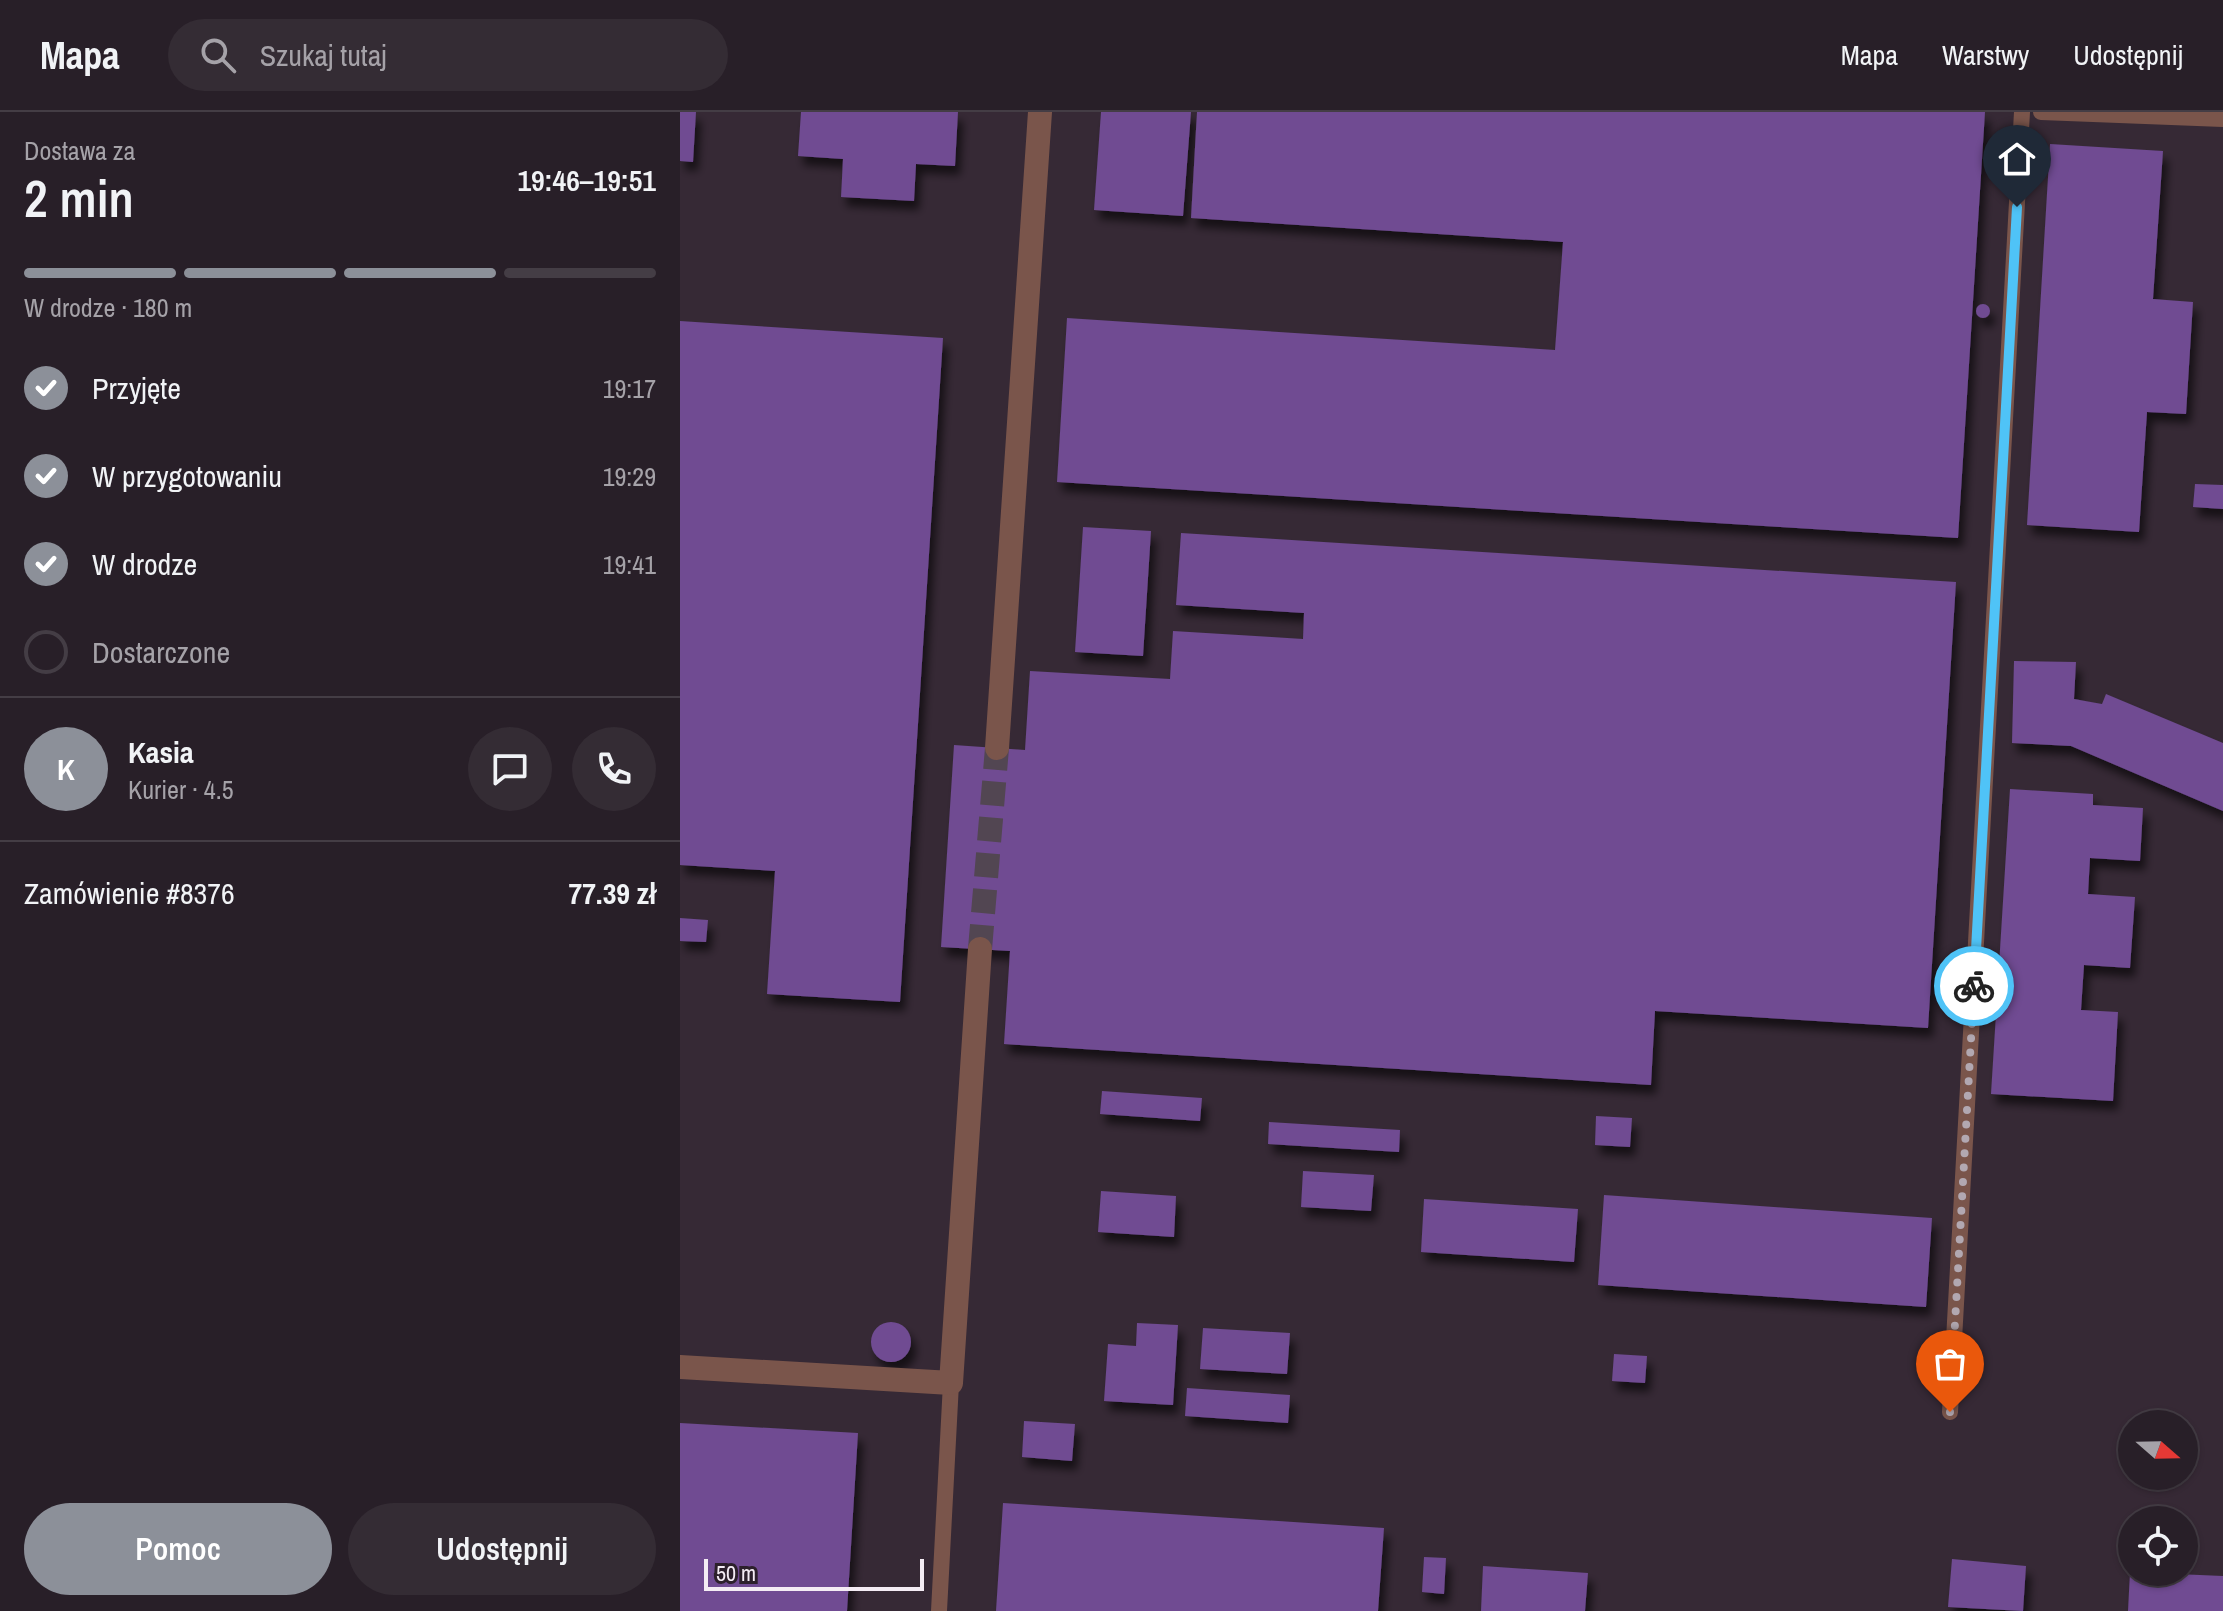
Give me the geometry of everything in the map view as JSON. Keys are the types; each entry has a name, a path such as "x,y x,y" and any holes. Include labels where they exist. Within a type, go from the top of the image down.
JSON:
{"street":[{"path":"997,748 1040,112"},
{"path":"680,1367 951,1383 980,949"}],"lane":[{"path":"1950,1412 2022,112"},
{"path":"2041,112 2223,119"},
{"path":"939,1611 951,1383"}],"building":[{"path":"680,112 696,112 693,162 680,161"},
{"path":"801,112 958,112 955,166 916,164 914,201 841,197 843,159 798,156"},
{"path":"1101,112 1191,112 1183,216 1094,210"},
{"path":"1197,112 1985,112 1958,538 1057,482 1067,318 1555,350 1563,242 1191,218"},
{"path":"2050,144 2163,151 2153,299 2193,302 2186,414 2147,412 2139,532 2027,525"},
{"path":"1983,304 1990,311 1983,318 1976,311"},
{"path":"680,321 943,338 900,1002 767,994 775,871 680,865"},
{"path":"2195,484 2223,485 2223,509 2193,507"},
{"path":"1083,527 1151,531 1143,656 1075,652"},
{"path":"1181,533 1956,582 1928,1028 1655,1011 1651,1085 1004,1044 1010,951 941,947 954,745 1025,750 1030,671 1170,679 1173,631 1303,639 1304,613 1176,605"},
{"path":"2014,661 2076,662 2074,699 2102,704 2106,694 2223,743 2223,811 2071,746 2012,743"},
{"path":"2010,789 2093,794 2093,805 2143,808 2140,861 2090,858 2088,894 2135,897 2130,968 2084,965 2081,1010 2118,1012 2113,1101 1991,1094"},
{"path":"680,918 708,920 706,942 680,941"},
{"path":"1102,1091 1202,1098 1200,1121 1100,1114"},
{"path":"1596,1116 1632,1118 1630,1147 1595,1145"},
{"path":"1269,1122 1400,1130 1399,1152 1268,1144"},
{"path":"1303,1171 1374,1175 1371,1211 1301,1207"},
{"path":"1101,1191 1176,1196 1174,1237 1098,1232"},
{"path":"1604,1195 1932,1218 1926,1307 1598,1285"},
{"path":"1424,1199 1578,1209 1574,1262 1421,1252"},
{"path":"891,1322 905,1328 911,1342 905,1356 891,1362 877,1356 871,1342 877,1328"},
{"path":"1137,1323 1178,1325 1173,1405 1104,1401 1108,1344 1136,1346"},
{"path":"1203,1328 1290,1333 1287,1374 1200,1369"},
{"path":"1614,1354 1647,1356 1645,1383 1612,1381"},
{"path":"1187,1388 1290,1395 1288,1423 1185,1416"},
{"path":"1024,1421 1075,1424 1072,1461 1022,1457"},
{"path":"680,1423 858,1433 847,1611 680,1611"},
{"path":"1003,1503 1384,1528 1378,1611 996,1611"},
{"path":"1424,1557 1446,1558 1444,1594 1422,1592"},
{"path":"1952,1559 2026,1566 2023,1611 1948,1607"},
{"path":"1483,1566 1588,1573 1585,1611 1481,1611"},
{"path":"2198,1575 2223,1576 2223,1611 2128,1611 2129,1586 2198,1586"}],"tunnel":[{"path":"980,949 997,748"}],"way so far":[{"path":"1950,1412 1974,986"}],"route":[{"path":"1974,986 2017,207"}]}
